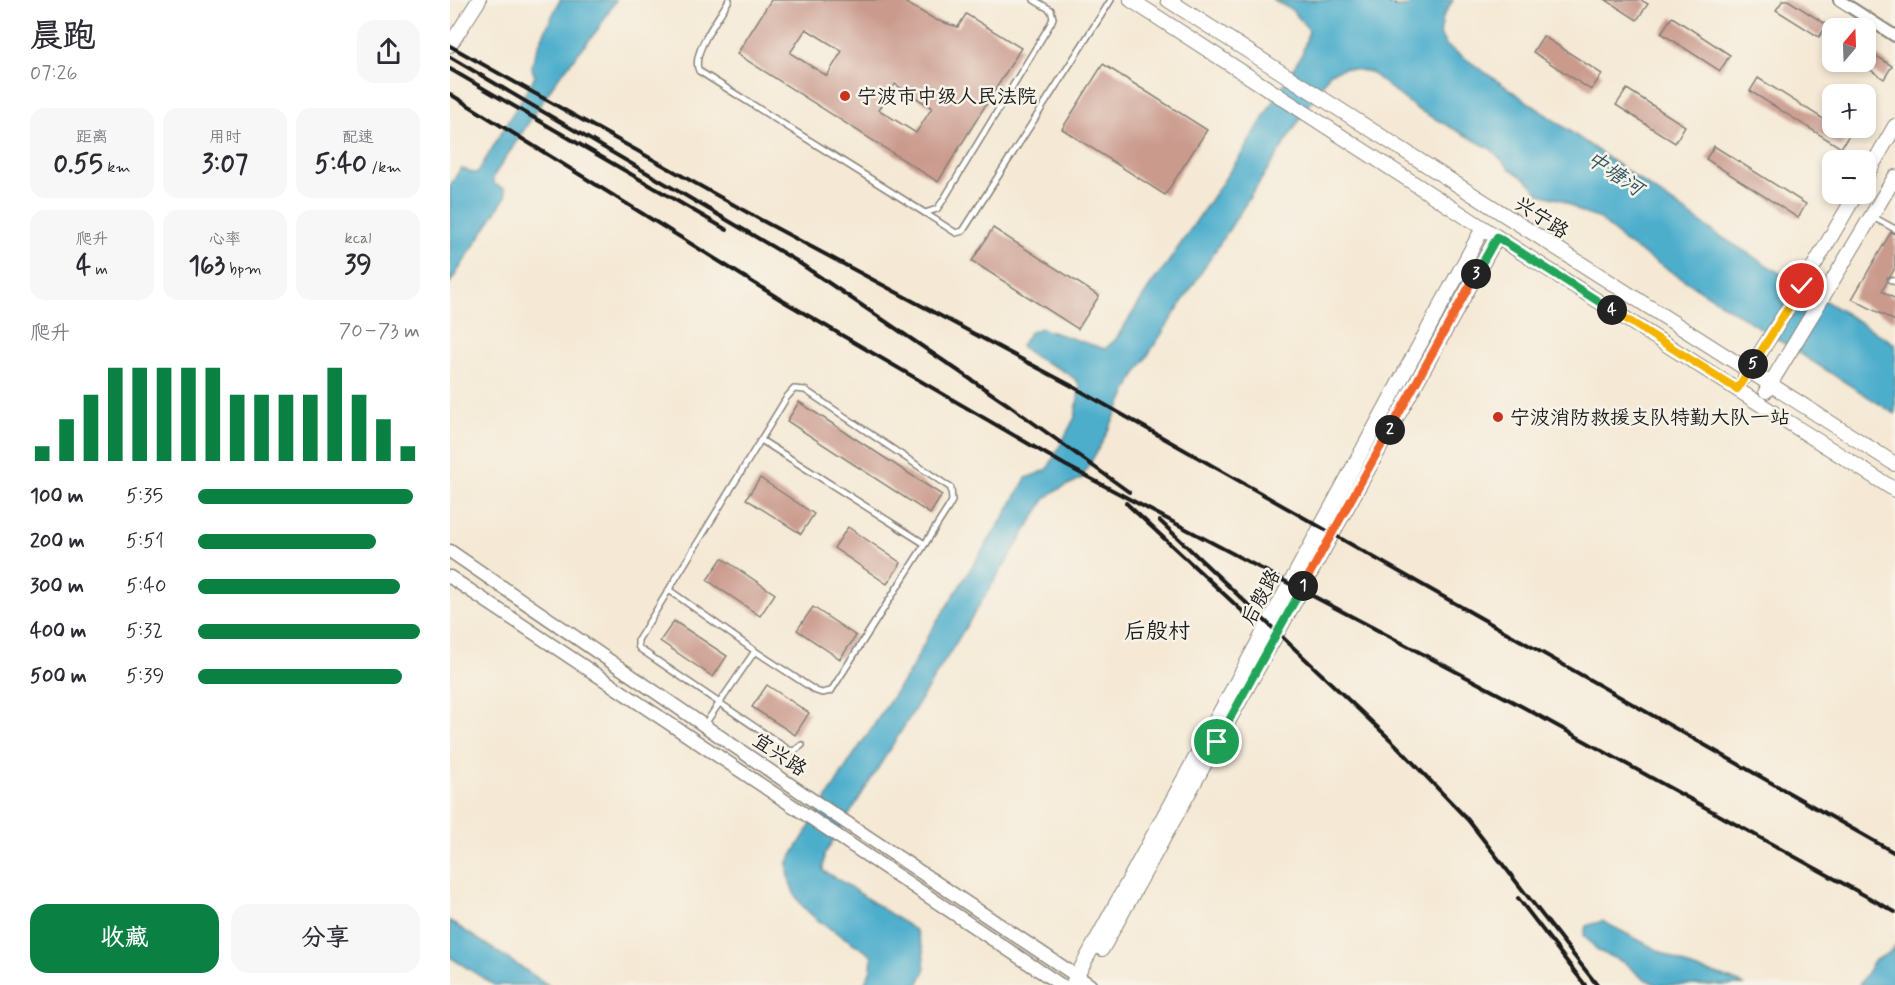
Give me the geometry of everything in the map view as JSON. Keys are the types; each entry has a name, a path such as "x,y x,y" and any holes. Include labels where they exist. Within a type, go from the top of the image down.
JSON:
{"main road":[{"path":"450,45 478,0"},
{"path":"1131,0 1497,237 1895,490"},
{"name":"兴宁路","path":"1168,0 1895,464"},
{"path":"1876,159 1895,126"},
{"path":"1759,403 1895,177"},
{"path":"1737,389 1850,204"},
{"name":"后殷路","path":"1081,983 1483,228"},
{"name":"后殷路","path":"1081,983 1497,237"}],"street":[{"path":"1839,0 1895,36"},
{"name":"宜兴路","path":"450,551 1081,983"},
{"name":"宜兴路","path":"450,577 1061,985"}],"lane":[{"path":"729,0 699,52 697,67 699,71 956,233 963,231 1111,0"},
{"path":"925,213 937,209 942,202 1051,23 1053,18 1050,10 1034,0"},
{"path":"1872,216 1895,229"},
{"path":"669,590 816,691 822,693 831,691 952,501 951,488 805,390 794,389 787,397 638,640 640,649 789,750 794,751 802,745"},
{"path":"761,440 925,544"},
{"path":"704,726 755,651"}],"path":[{"path":"1391,0 1397,3 1400,0"}],"water":[{"path":"560,0 616,0 598,29 555,82 493,177 494,184 505,189 506,196 450,283 450,186 461,168 473,173 478,172 533,80 535,76 532,67 535,54"},
{"name":"中塘河","path":"1273,0 1384,0 1396,7 1408,6 1413,0 1453,0 1443,17 1440,34 1446,45 1720,236 1895,344 1895,414 1626,243 1600,219 1583,213 1562,200 1540,194 1527,180 1510,169 1491,149 1417,109 1370,72 1345,68 1330,73 1135,375 1103,441 1081,479 1055,491 1046,498 824,855 823,871 916,931 923,949 925,970 918,985 864,985 871,969 872,956 829,928 804,908 795,895 788,862 849,762 910,671 929,634 1026,478 1047,470 1075,417 1080,385 1067,373 1035,357 1021,346 1029,333 1040,328 1105,349 1116,339 1241,155 1302,54 1309,30 1292,10"},
{"path":"450,921 548,985 494,985 450,957"},
{"path":"1602,921 1694,969 1716,974 1745,985 1657,985 1641,977 1625,963 1598,951 1584,935 1586,926"},
{"path":"1895,946 1895,985 1859,985 1875,960 1889,953"}],"building":[{"name":"宁波市中级人民法院","path":"771,0 901,0 936,20 958,27 966,14 1021,48 938,182 737,54","holes":["806,29 842,51 827,76 790,53","895,84 932,108 916,133 879,110"]},
{"path":"1606,0 1641,0 1648,4 1637,20"},
{"path":"1783,0 1788,0 1822,22 1822,32 1819,37 1776,10"},
{"path":"1672,17 1730,55 1720,71 1661,33"},
{"path":"1543,36 1602,74 1591,90 1533,52"},
{"path":"1876,56 1892,66 1884,79 1874,72 1876,72"},
{"path":"1103,64 1207,130 1165,195 1062,129"},
{"path":"1758,78 1822,118 1822,136 1750,91"},
{"path":"1627,89 1685,126 1675,143 1616,105"},
{"path":"1825,138 1847,138 1841,148"},
{"path":"1714,146 1806,204 1798,218 1706,159"},
{"path":"993,228 1099,296 1078,329 972,261"},
{"path":"1891,232 1895,234 1895,268 1887,277 1882,291 1895,299 1895,321 1852,299"},
{"path":"799,402 942,495 930,514 787,421"},
{"path":"760,478 814,514 801,534 746,499"},
{"path":"848,527 901,563 887,584 834,548"},
{"path":"722,558 775,594 760,616 707,580"},
{"path":"813,607 856,636 840,659 797,630"},
{"path":"674,621 727,656 713,677 660,641"},
{"path":"767,685 809,713 795,735 752,707"}],"railway":[{"path":"450,46 761,220 1070,385 1895,853"},
{"path":"450,57 795,260 1010,406 1129,492"},
{"path":"450,69 727,230"},
{"path":"450,94 783,301 1065,465 1523,707 1895,912"},
{"path":"1126,503 1253,621"},
{"path":"1160,521 1395,744 1468,820 1597,985"},
{"path":"1518,898 1585,985"}],"place":[{"name":"宁波市中级人民法院","path":"845,96"},
{"name":"宁波消防救援支队特勤大队一站","path":"1498,417"}],"district":[{"name":"后殷村","path":"1157,630"}],"route":[{"path":"1217,742 1497,237 1737,389 1802,286"}]}
